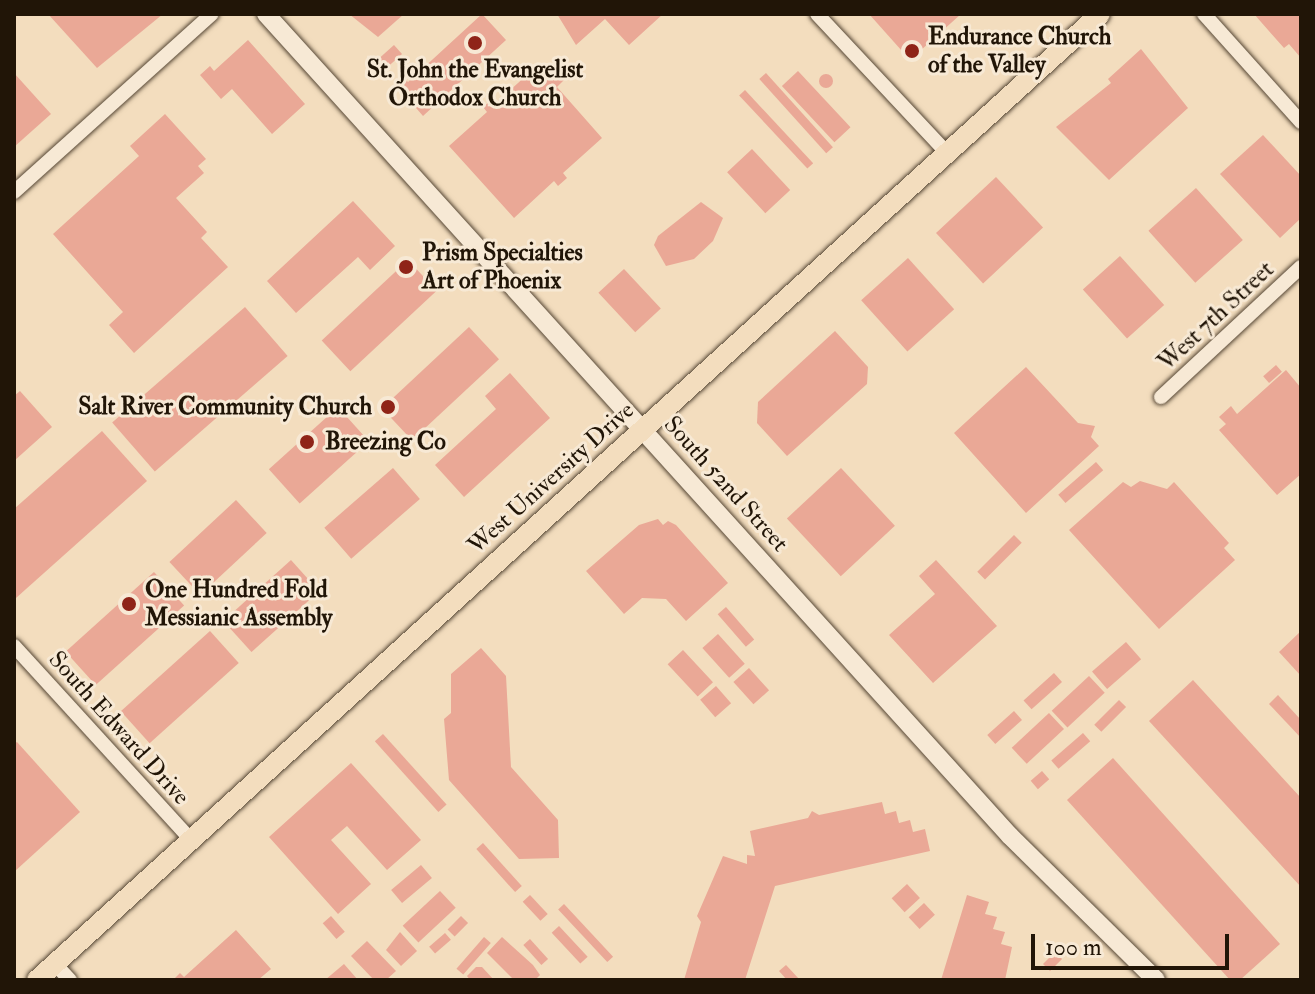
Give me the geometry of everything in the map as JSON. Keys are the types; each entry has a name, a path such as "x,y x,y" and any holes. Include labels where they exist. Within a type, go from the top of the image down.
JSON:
{"main road":[{"name":"South 52nd Street","path":"266,14 1010,836 1156,980"},
{"name":"West University Drive","path":"37,980 1100,14"}],"street":[{"path":"14,192 212,14"},
{"path":"817,14 947,153"},
{"path":"1204,14 1301,122"},
{"name":"West 7th Street","path":"1161,397 1301,267"},
{"name":"South Edward Drive","path":"14,646 191,840"},
{"path":"55,964 70,980"}],"building":[{"path":"48,14 163,14 97,68"},
{"path":"349,14 404,14 378,37"},
{"path":"482,14 506,40 423,116 397,86 405,79 408,82"},
{"path":"557,14 663,14 629,45 605,19 576,45"},
{"path":"869,14 961,14 910,60"},
{"path":"1254,14 1301,14 1301,58 1289,44 1284,48"},
{"path":"248,40 305,104 272,134 232,89 221,99 200,75 210,66 214,71"},
{"path":"394,45 402,54 378,76 369,67"},
{"path":"1141,49 1188,108 1109,180 1056,127 1111,83 1108,79"},
{"path":"538,65 548,76 556,69 565,79 557,87 602,138 563,173 567,178 558,186 554,181 514,218 449,146 487,112 483,107 494,98 497,102"},
{"path":"798,71 851,127 834,142 782,86"},
{"path":"14,73 51,114 14,147"},
{"path":"766,73 833,147 826,153 759,79"},
{"path":"826,74 833,81 826,88 819,81"},
{"path":"745,90 813,163 807,169 739,95"},
{"path":"165,114 206,159 198,166 204,173 176,198 207,232 201,238 228,267 134,353 109,325 123,312 53,234 139,156 130,146"},
{"path":"1263,135 1301,176 1301,218 1280,238 1220,174"},
{"path":"752,149 790,190 765,213 727,172"},
{"path":"996,177 1043,227 983,283 936,233"},
{"path":"1196,188 1243,240 1195,283 1148,231"},
{"path":"353,201 395,246 370,270 358,257 296,313 267,281"},
{"path":"701,202 723,218 713,241 694,259 666,266 654,245 658,236"},
{"path":"1120,256 1164,305 1127,339 1083,289"},
{"path":"908,258 954,309 907,351 861,300"},
{"path":"408,260 437,291 350,371 322,340"},
{"path":"624,269 661,308 635,332 598,293"},
{"path":"245,307 288,356 155,472 112,422"},
{"path":"469,327 499,359 412,440 382,408"},
{"path":"835,331 868,367 867,384 787,456 757,423 758,402"},
{"path":"1276,365 1282,372 1269,383 1263,376"},
{"path":"1026,367 1078,423 1095,426 1091,437 1099,446 1026,513 954,433"},
{"path":"1286,370 1301,388 1301,474 1277,495 1219,430 1226,424 1219,417 1231,406 1237,414"},
{"path":"510,373 550,418 464,497 435,465 496,409 485,396"},
{"path":"20,391 52,427 14,461 14,396"},
{"path":"338,407 369,441 300,503 269,469"},
{"path":"102,431 147,481 16,598 14,509"},
{"path":"1096,462 1103,470 1065,503 1058,495"},
{"path":"393,468 420,499 351,559 324,528"},
{"path":"841,468 895,526 841,576 787,518"},
{"path":"1140,481 1167,489 1174,482 1229,543 1224,548 1235,560 1159,629 1069,530 1123,482 1131,487"},
{"path":"236,500 267,533 200,595 169,562"},
{"path":"658,519 663,525 668,521 676,525 728,583 686,621 666,599 642,598 624,614 586,571 639,525"},
{"path":"1014,535 1022,543 985,580 977,572"},
{"path":"291,560 319,591 251,652 223,621"},
{"path":"936,560 997,626 933,683 889,635 935,594 919,576"},
{"path":"154,572 184,605 96,685 66,652"},
{"path":"726,607 754,639 746,647 718,614"},
{"path":"210,631 239,663 150,743 121,711"},
{"path":"1301,631 1301,676 1279,652"},
{"path":"718,634 745,664 729,678 702,648"},
{"path":"1126,642 1141,659 1107,689 1092,672"},
{"path":"481,648 506,676 511,767 558,820 559,858 519,859 449,780 444,719 451,713 451,674"},
{"path":"683,650 713,682 698,697 668,664"},
{"path":"749,668 769,690 753,704 733,682"},
{"path":"1054,673 1062,682 1032,709 1024,700"},
{"path":"1089,676 1105,693 1067,728 1052,711"},
{"path":"1193,680 1301,798 1301,887 1149,721"},
{"path":"716,686 731,703 715,717 700,700"},
{"path":"1278,695 1301,720 1301,738 1269,704"},
{"path":"1119,700 1126,707 1101,732 1094,725"},
{"path":"1014,711 1022,720 995,744 987,735"},
{"path":"1049,713 1064,729 1027,764 1012,748"},
{"path":"1083,733 1090,741 1059,769 1051,761"},
{"path":"383,734 447,805 438,812 375,741"},
{"path":"17,742 80,812 14,872 14,744"},
{"path":"1113,758 1280,944 1240,980 1230,980 1067,800"},
{"path":"351,763 421,840 387,870 347,826 331,840 371,884 338,914 269,837"},
{"path":"1042,771 1049,779 1038,789 1031,781"},
{"path":"882,802 885,814 896,811 899,823 910,820 913,832 925,829 930,851 775,886 745,980 684,980 701,922 697,916 723,856 747,864 747,855 755,856 750,831 808,818 812,811 819,815"},
{"path":"483,843 522,886 515,892 476,849"},
{"path":"421,865 432,878 402,903 391,890"},
{"path":"907,884 920,898 905,912 892,898"},
{"path":"440,891 456,908 418,943 403,926"},
{"path":"530,895 548,914 540,921 523,902"},
{"path":"967,895 989,902 985,914 997,917 993,929 1005,932 1001,944 1012,947 1005,980 941,980"},
{"path":"924,903 935,915 920,929 909,917"},
{"path":"564,904 613,957 607,962 558,909"},
{"path":"331,916 345,932 336,939 323,923"},
{"path":"461,916 468,923 455,937 448,929"},
{"path":"559,926 588,957 580,964 552,933"},
{"path":"236,930 271,969 258,980 173,980 180,973 184,977"},
{"path":"400,932 417,951 401,966 386,950"},
{"path":"445,933 451,940 435,954 429,947"},
{"path":"484,937 491,943 463,975 456,969"},
{"path":"502,937 533,965 540,975 535,980 514,980 487,953"},
{"path":"530,939 548,959 541,965 523,945"},
{"path":"367,941 396,971 386,980 374,980 351,956"},
{"path":"1055,952 1062,959 1050,971 1043,964"},
{"path":"344,964 358,980 325,980"},
{"path":"786,965 800,980 787,980 779,971"},
{"path":"476,967 482,967 494,980 470,980 467,976"}],"place":[{"name":"St. John the Evangelist Orthodox Church","path":"475,43"},
{"name":"Endurance Church of the Valley","path":"912,51"},
{"name":"Prism Specialties Art of Phoenix","path":"406,267"},
{"name":"Salt River Community Church","path":"388,407"},
{"name":"Breezing Co","path":"307,442"},
{"name":"One Hundred Fold Messianic Assembly","path":"129,604"}]}
